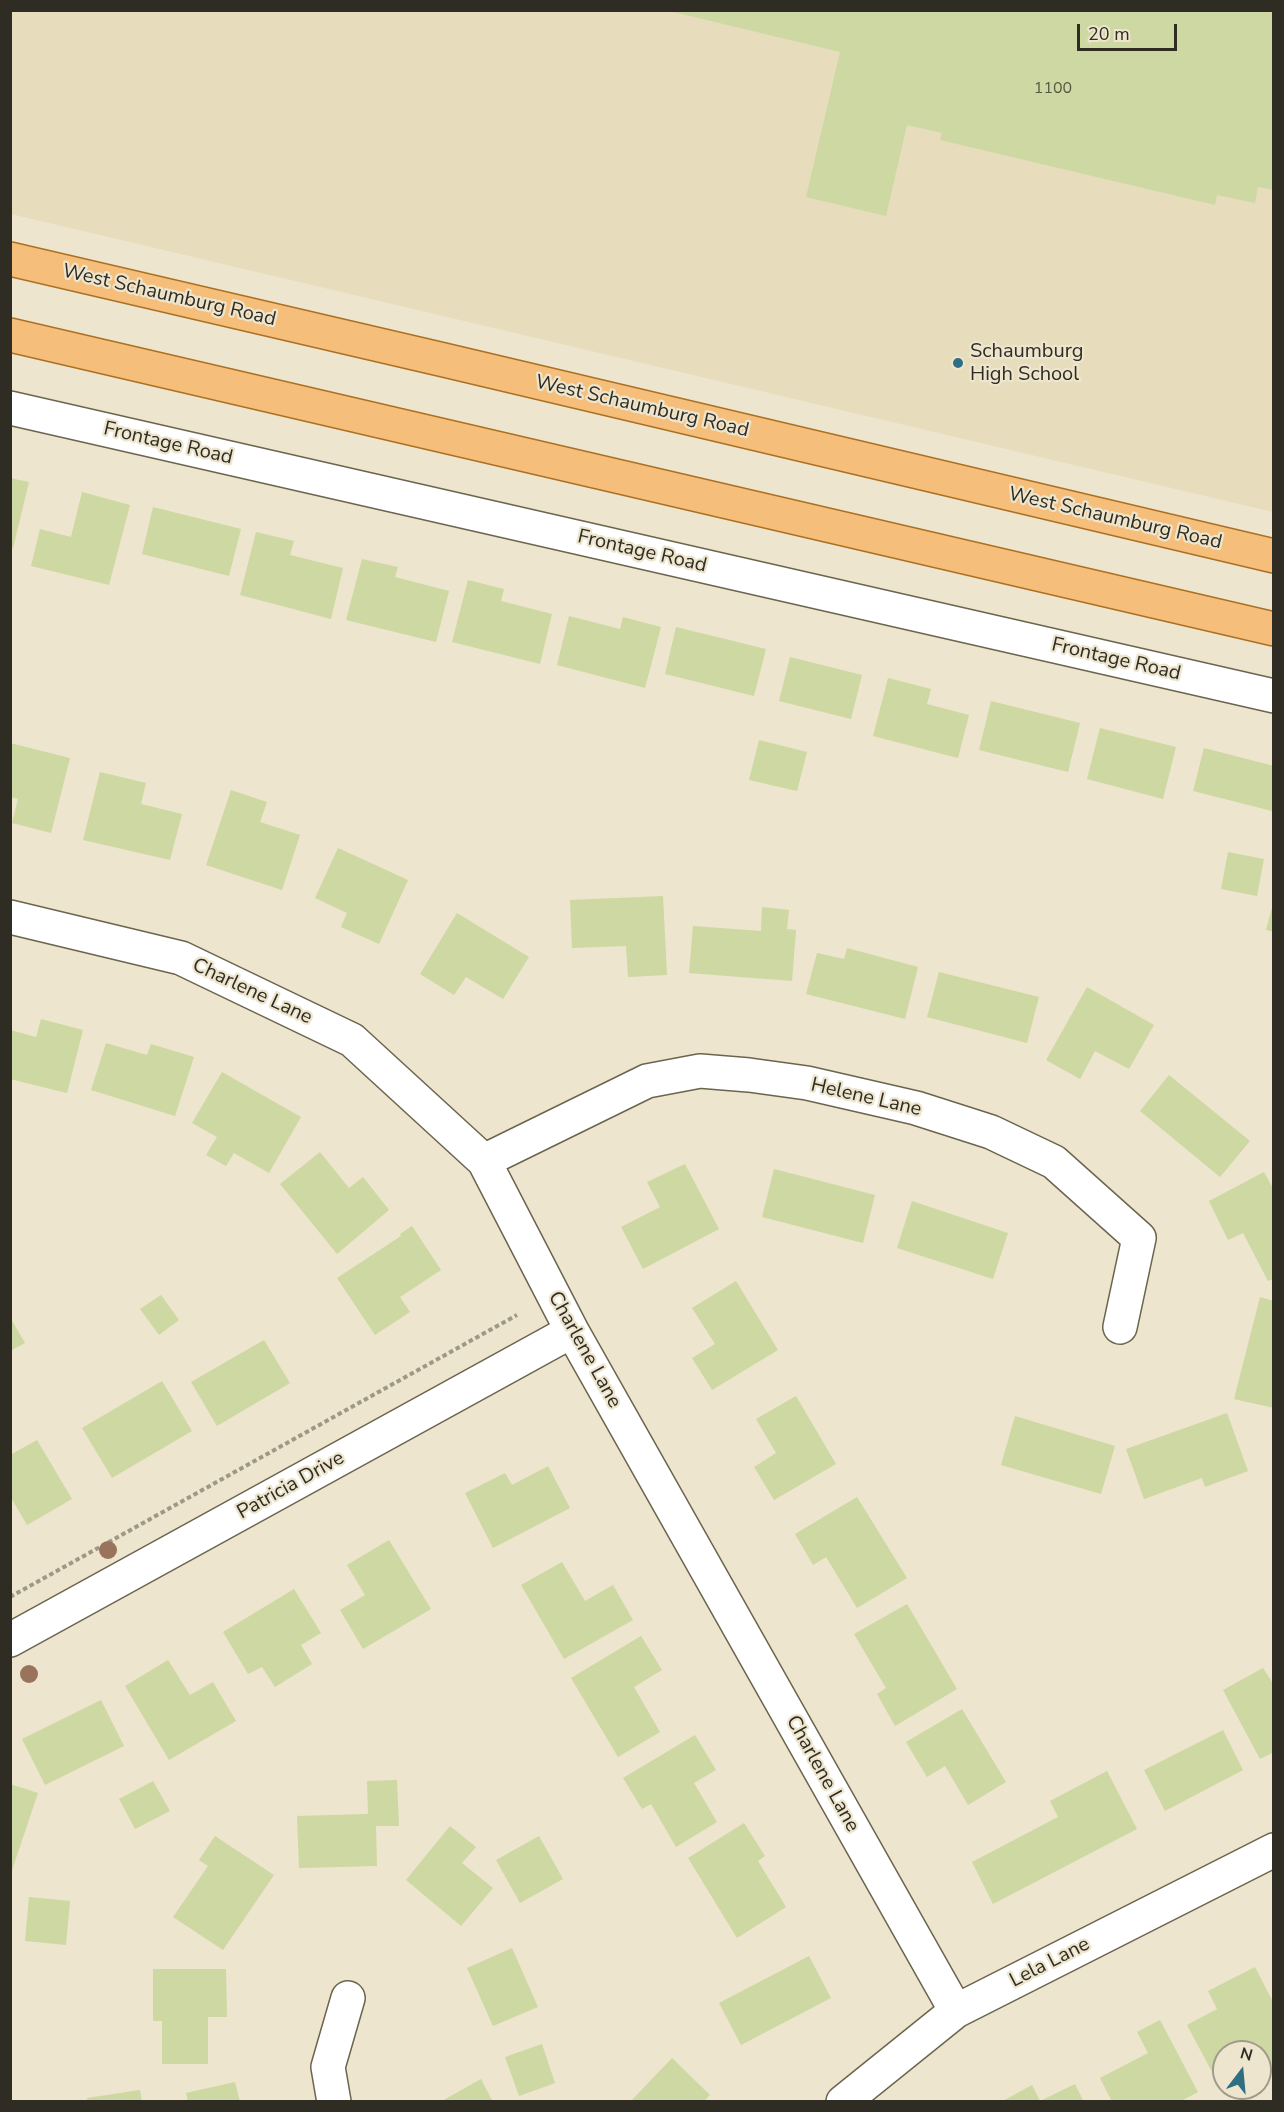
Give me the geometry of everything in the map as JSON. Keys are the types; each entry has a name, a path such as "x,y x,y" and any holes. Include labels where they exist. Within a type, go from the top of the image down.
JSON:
{"main road":[{"name":"West Schaumburg Road","path":"10,259 1274,556"},
{"path":"10,335 1274,629"}],"street":[{"name":"Frontage Road","path":"10,408 1274,696"},
{"name":"Charlene Lane","path":"10,917 181,958 352,1040 484,1161 572,1331 956,2011"},
{"name":"Helene Lane","path":"484,1161 647,1081 700,1071 807,1083 916,1108 991,1132 1054,1162 1139,1238 1120,1328"},
{"name":"Patricia Drive","path":"10,1640 572,1331"},
{"name":"Lela Lane","path":"843,2102 956,2011 1274,1850"},
{"path":"334,2102 328,2067 348,1998"}],"path":[{"path":"10,1597 517,1315"}],"shaded area":[{"name":"Schaumburg High School","path":"11,11 1273,11 1273,512 11,214"}],"building":[{"path":"665,10 1274,10 1274,190 1258,187 1255,203 1217,195 1215,205 940,140 942,133 907,125 886,216 806,197 840,52"},
{"path":"10,478 29,482 13,548 10,547"},
{"path":"82,492 130,505 109,585 31,566 40,529 71,537"},
{"path":"153,507 241,529 229,576 142,554"},
{"path":"256,532 294,541 290,555 343,568 331,619 240,595"},
{"path":"362,559 398,567 395,577 449,591 436,642 346,620"},
{"path":"468,580 504,589 501,601 552,614 540,664 452,642"},
{"path":"569,616 620,629 623,617 661,627 645,688 557,665"},
{"path":"676,627 766,649 754,696 665,674"},
{"path":"790,657 862,675 851,719 779,701"},
{"path":"888,678 931,689 927,704 969,715 958,758 873,736"},
{"path":"991,701 1080,723 1068,772 979,750"},
{"path":"1100,728 1176,747 1163,799 1087,779"},
{"path":"759,740 807,752 797,791 749,780"},
{"path":"10,743 70,758 51,833 12,823 18,799 10,797"},
{"path":"1204,748 1274,766 1272,811 1193,791"},
{"path":"100,772 146,783 141,804 182,814 170,860 83,840"},
{"path":"231,790 267,802 260,822 300,835 282,890 206,865"},
{"path":"338,848 408,880 379,944 341,927 347,913 315,898"},
{"path":"1228,852 1264,859 1257,896 1221,889"},
{"path":"663,896 667,975 628,977 626,946 572,948 570,900"},
{"path":"1274,904 1274,932 1266,930"},
{"path":"762,907 789,910 787,929 796,930 792,981 689,973 693,926 761,931"},
{"path":"457,913 529,957 503,999 466,977 454,995 420,974"},
{"path":"847,948 918,967 905,1019 806,994 817,953 844,959"},
{"path":"939,972 1039,997 1027,1043 927,1017"},
{"path":"1087,987 1154,1025 1129,1069 1095,1051 1080,1079 1046,1060"},
{"path":"41,1019 83,1030 67,1093 10,1079 10,1030 36,1037"},
{"path":"106,1043 147,1055 151,1044 194,1057 175,1116 91,1090"},
{"path":"222,1072 301,1117 269,1173 234,1153 226,1166 206,1155 217,1137 192,1123"},
{"path":"1169,1075 1250,1141 1220,1177 1140,1111"},
{"path":"320,1152 349,1188 363,1177 389,1210 337,1254 280,1184"},
{"path":"685,1164 719,1229 643,1269 621,1227 660,1207 647,1182"},
{"path":"774,1169 875,1195 863,1243 762,1217"},
{"path":"1264,1172 1274,1190 1274,1279 1268,1281 1243,1233 1228,1240 1209,1201"},
{"path":"912,1201 1008,1233 993,1279 897,1248"},
{"path":"412,1226 441,1270 400,1297 410,1312 375,1335 337,1278 401,1236 400,1234"},
{"path":"736,1281 778,1350 712,1390 692,1358 715,1344 692,1308"},
{"path":"161,1295 179,1320 159,1335 140,1309"},
{"path":"1260,1297 1274,1301 1274,1408 1234,1399"},
{"path":"10,1317 25,1343 10,1351"},
{"path":"264,1340 290,1383 217,1426 191,1382"},
{"path":"162,1381 192,1431 112,1478 82,1428"},
{"path":"796,1396 836,1464 774,1500 754,1467 776,1453 756,1419"},
{"path":"1227,1413 1248,1471 1205,1487 1202,1478 1144,1499 1126,1449"},
{"path":"1015,1416 1115,1446 1101,1494 1001,1465"},
{"path":"37,1440 72,1499 27,1525 10,1496 10,1455"},
{"path":"548,1466 570,1508 493,1548 465,1493 505,1473 512,1485"},
{"path":"857,1497 907,1578 857,1608 826,1557 813,1565 795,1534"},
{"path":"389,1540 431,1609 363,1649 340,1610 365,1595 347,1565"},
{"path":"562,1562 585,1601 613,1585 633,1620 564,1659 521,1585"},
{"path":"294,1589 321,1633 301,1645 312,1664 275,1687 262,1667 248,1674 223,1632"},
{"path":"907,1604 957,1689 895,1726 877,1694 886,1688 854,1634"},
{"path":"641,1636 662,1670 634,1687 660,1732 618,1757 571,1678"},
{"path":"168,1660 190,1695 213,1682 236,1721 169,1760 125,1686"},
{"path":"1263,1668 1274,1685 1274,1752 1260,1759 1223,1690"},
{"path":"101,1700 124,1746 45,1785 22,1739"},
{"path":"962,1709 1006,1782 968,1805 945,1766 927,1777 906,1742"},
{"path":"1223,1730 1243,1770 1165,1811 1144,1770"},
{"path":"695,1735 716,1770 694,1783 717,1822 676,1847 651,1804 642,1809 623,1778"},
{"path":"1107,1771 1137,1829 993,1904 972,1862 1058,1817 1050,1801"},
{"path":"397,1780 399,1826 376,1826 377,1866 299,1868 297,1816 368,1814 367,1781"},
{"path":"153,1781 170,1811 135,1829 119,1799"},
{"path":"10,1784 38,1793 11,1873 10,1873"},
{"path":"744,1823 765,1856 758,1861 786,1907 737,1938 688,1858"},
{"path":"450,1826 476,1847 462,1863 493,1888 461,1926 406,1880"},
{"path":"215,1836 274,1875 223,1950 173,1917 208,1866 199,1860"},
{"path":"539,1836 563,1879 520,1903 496,1860"},
{"path":"29,1897 70,1901 66,1945 25,1941"},
{"path":"512,1948 538,2007 493,2026 467,1968"},
{"path":"809,1956 831,1998 741,2045 719,2003"},
{"path":"1255,1967 1274,2004 1274,2071 1272,2072 1272,2040 1212,2040 1211,2070 1187,2025 1217,2009 1208,1991"},
{"path":"153,1969 226,1969 227,2017 208,2017 208,2064 162,2064 162,2021 153,2021"},
{"path":"1160,2020 1198,2092 1179,2102 1112,2102 1100,2078 1148,2053 1137,2032"},
{"path":"542,2044 555,2083 519,2096 505,2057"},
{"path":"672,2058 710,2095 703,2102 630,2102"},
{"path":"481,2079 493,2102 440,2102"},
{"path":"235,2082 240,2102 188,2102 186,2093"},
{"path":"1075,2084 1084,2102 1001,2102 1032,2085 1040,2101"},
{"path":"140,2090 142,2102 88,2102 87,2098"}],"place":[{"name":"Schaumburg High School","path":"958,363"}]}
